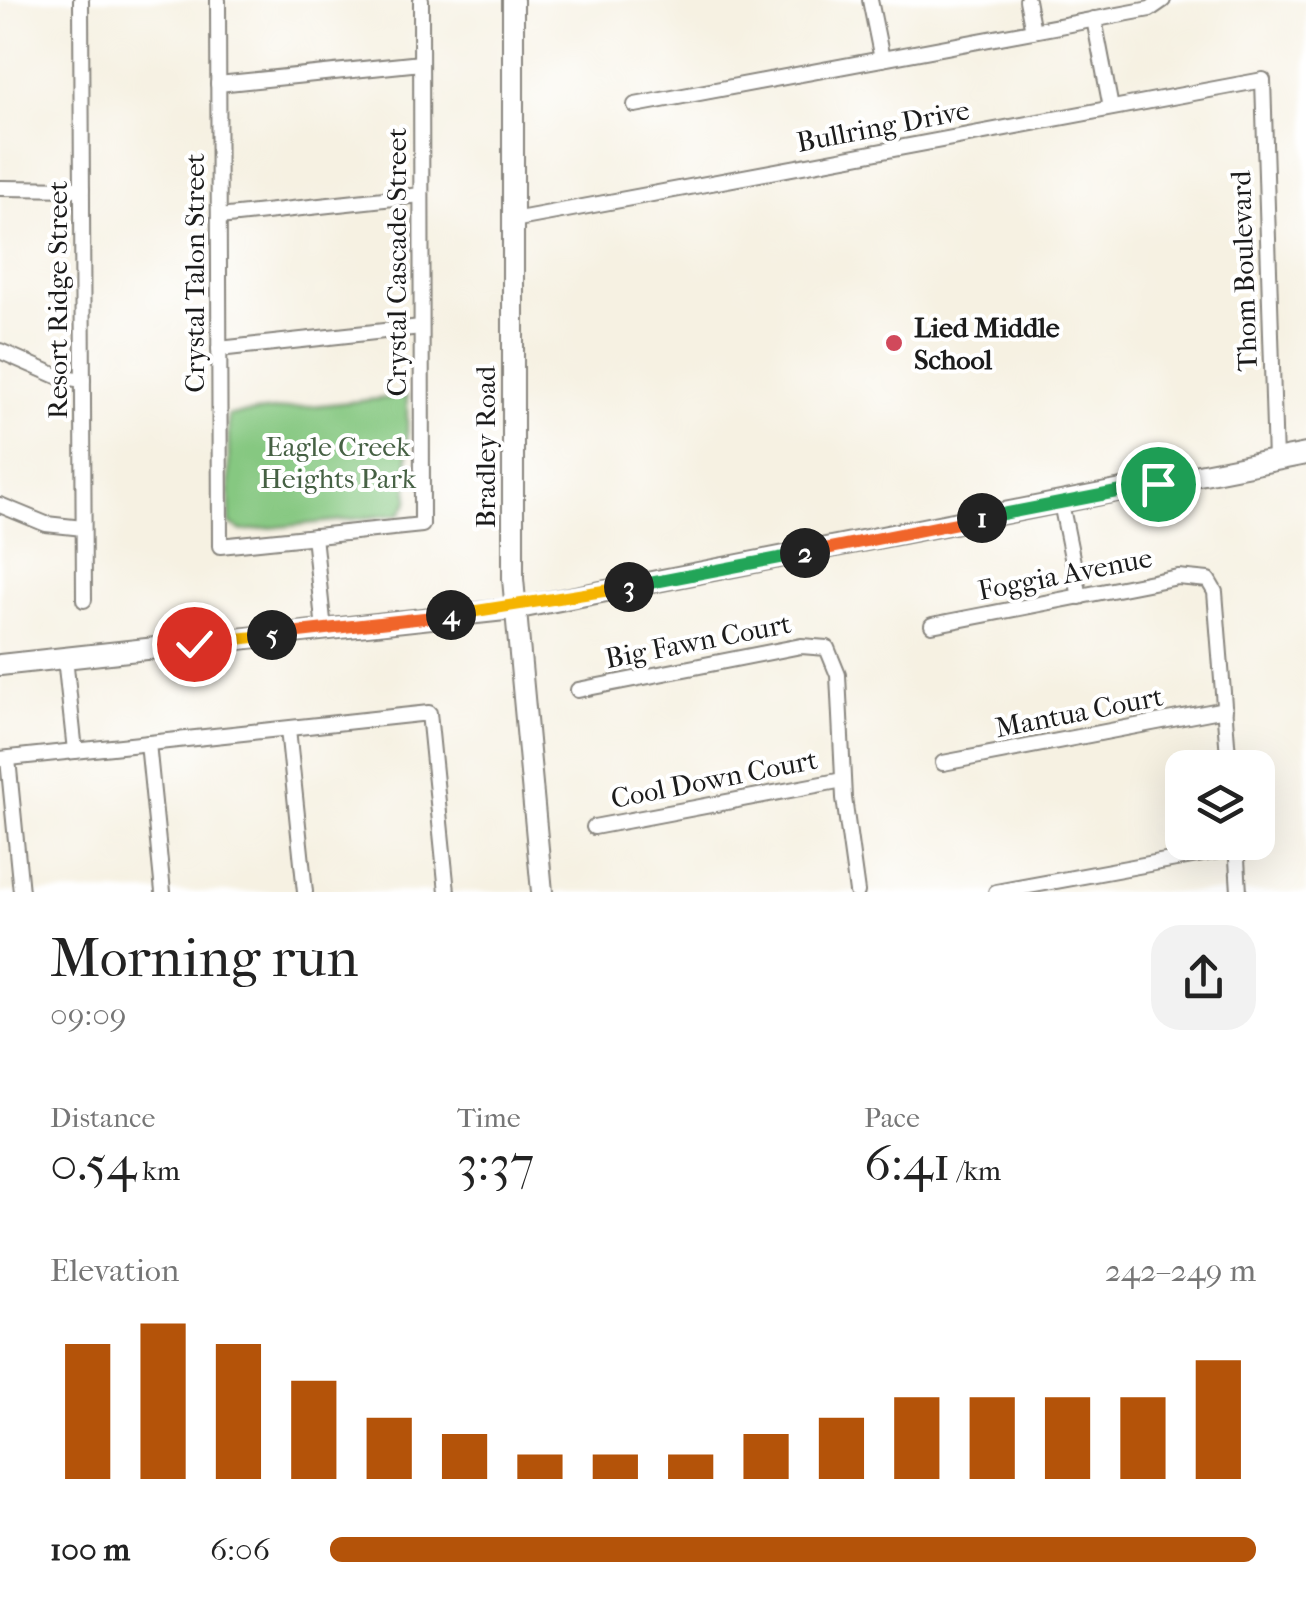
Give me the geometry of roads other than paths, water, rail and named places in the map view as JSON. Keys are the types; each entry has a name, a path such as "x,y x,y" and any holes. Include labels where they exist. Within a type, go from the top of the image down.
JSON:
{"main road":[{"name":"Bradley Road","path":"513,0 514,609 542,892"},
{"path":"0,664 514,609 1306,454"}],"street":[{"name":"Resort Ridge Street","path":"81,0 84,600"},
{"name":"Crystal Talon Street","path":"218,0 220,546 314,536"},
{"name":"Crystal Cascade Street","path":"314,536 422,525 421,0"},
{"path":"870,0 882,59"},
{"path":"1026,0 1032,31"},
{"path":"635,106 1150,9 1162,0"},
{"path":"1094,19 1111,108"},
{"path":"218,84 421,63"},
{"name":"Bullring Drive","path":"513,220 1262,80"},
{"name":"Thom Boulevard","path":"1262,80 1276,461"},
{"path":"0,188 82,189"},
{"path":"219,217 421,195"},
{"path":"220,349 422,328"},
{"path":"0,352 57,376 83,380"},
{"path":"1062,503 1080,597"},
{"path":"0,505 46,524 83,528"},
{"path":"314,536 324,630"},
{"name":"Foggia Avenue","path":"932,625 1178,577 1208,580 1215,592 1225,710"},
{"name":"Big Fawn Court","path":"578,690 801,646 827,648 838,675 843,780"},
{"path":"66,658 76,751"},
{"path":"1225,710 1228,750"},
{"name":"Mantua Court","path":"943,763 1225,710"},
{"path":"22,892 4,759 429,714 447,892"},
{"path":"288,728 305,892"},
{"path":"148,744 163,892"},
{"path":"843,780 858,892"},
{"name":"Cool Down Court","path":"594,826 843,780"},
{"path":"996,892 1165,859"},
{"path":"1237,860 1240,892"}],"place":[{"name":"Lied Middle School","path":"894,343"}],"park label":[{"name":"Eagle Creek Heights Park","path":"338,462"}]}
